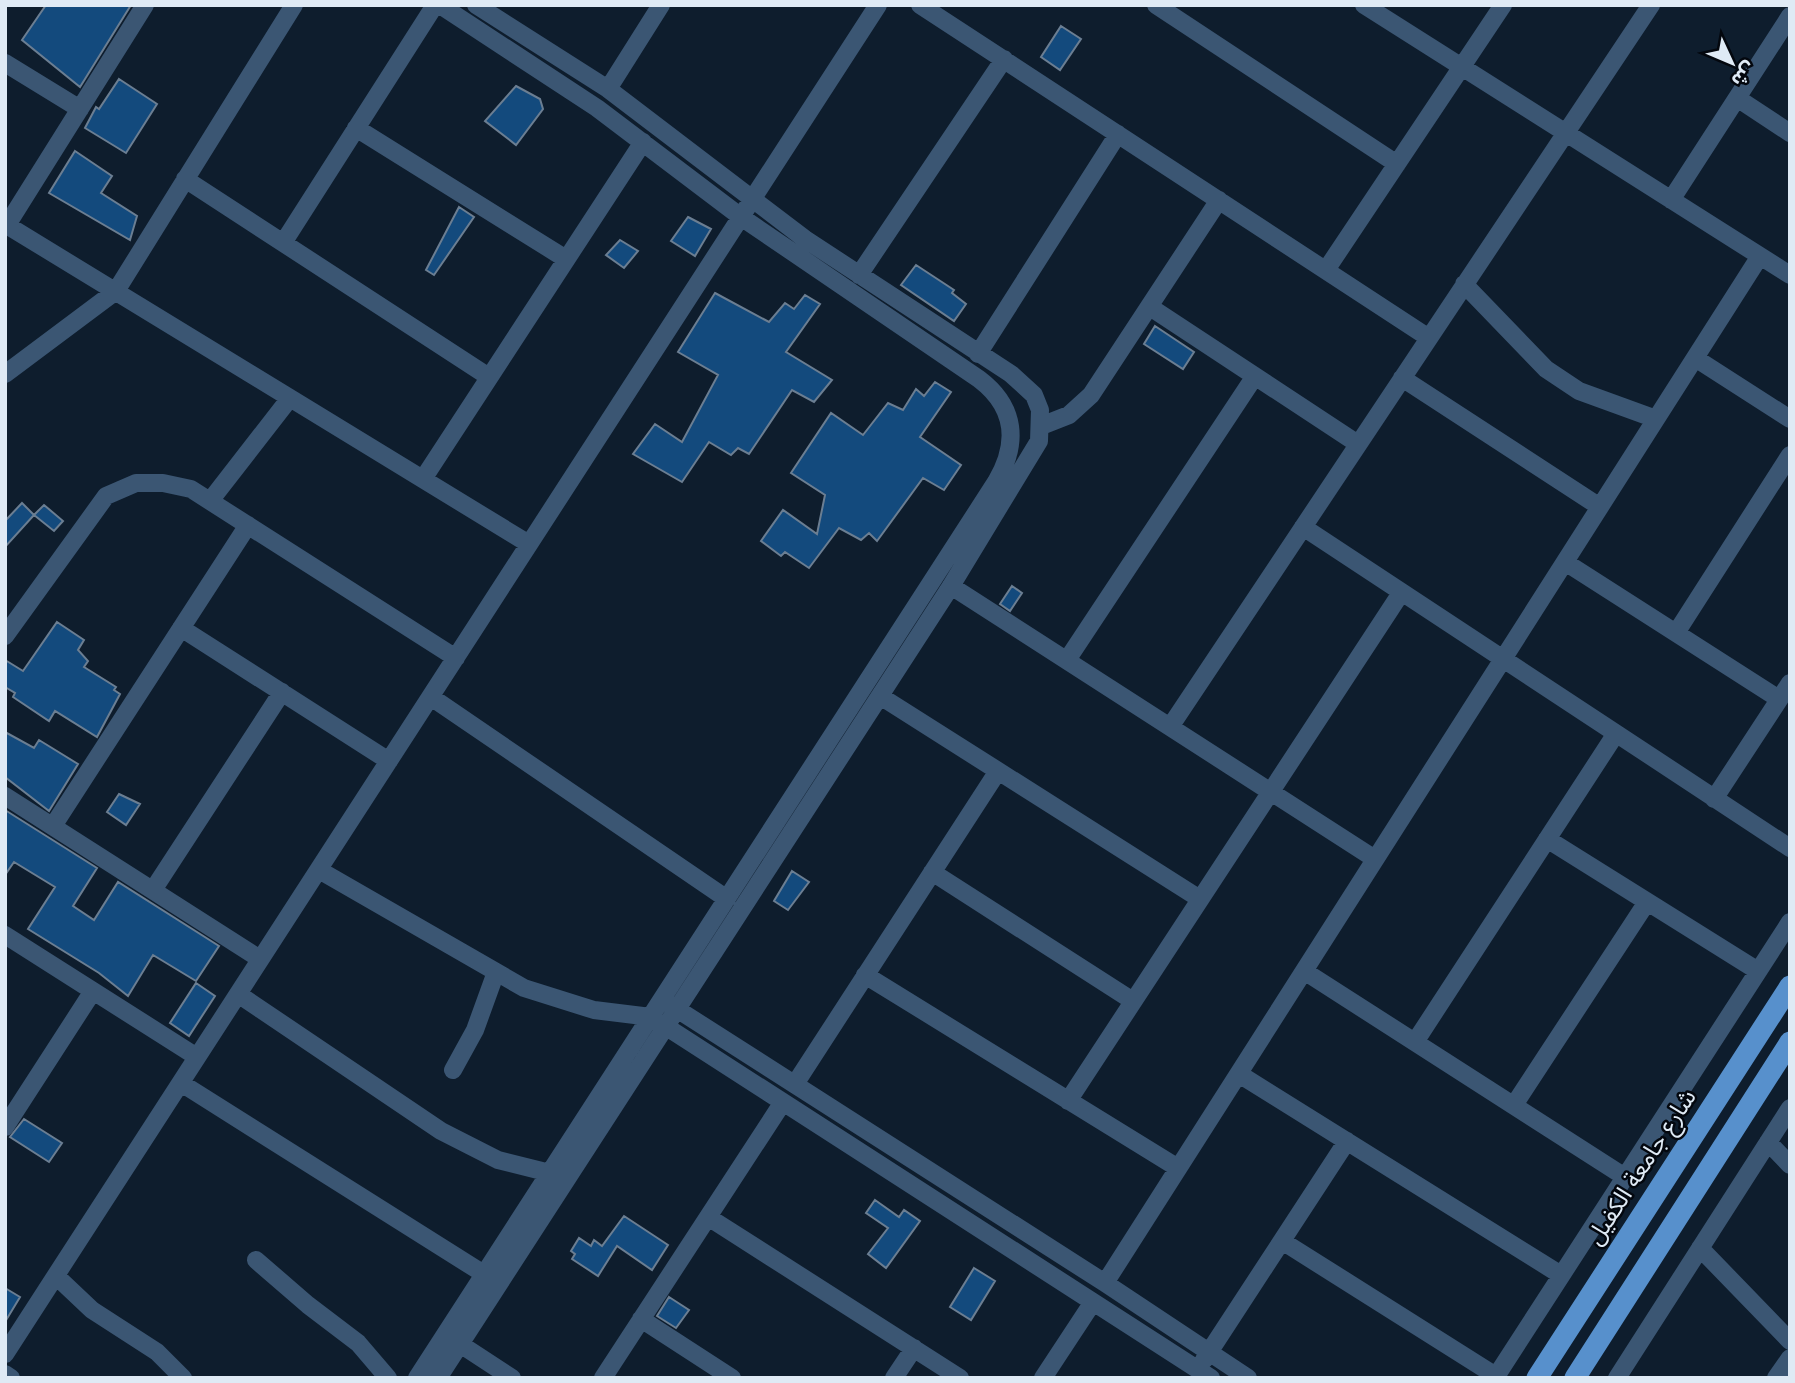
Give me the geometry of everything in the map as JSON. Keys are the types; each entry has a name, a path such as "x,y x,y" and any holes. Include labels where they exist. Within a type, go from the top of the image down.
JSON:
{"main road":[{"name":"شارع جامعة الكفيل","path":"1539,1378 1576,1315 1790,986"},
{"path":"1575,1378 1790,1042"},
{"path":"1576,1315 1574,1324 1577,1334 1585,1339 1595,1339 1604,1334"},
{"path":"1539,1378 1546,1378"}],"street":[{"path":"145,5 6,225 529,544"},
{"path":"5,374 116,291 294,5"},
{"path":"283,243 438,5 643,142 741,217 993,389 1010,418 1013,435 1011,451 996,482 727,899 669,1004 438,1378"},
{"path":"608,89 661,5"},
{"path":"5,1354 878,5"},
{"path":"920,5 1429,338"},
{"path":"1156,5 1397,164"},
{"path":"1364,5 1790,275"},
{"path":"1326,270 1503,5"},
{"path":"1170,727 1651,5"},
{"path":"483,7 608,89 752,200 859,275 1011,374 1034,395 1041,426 1033,455 951,586 880,696 669,1004"},
{"path":"1671,200 1790,16"},
{"path":"859,275 1004,59"},
{"path":"5,63 80,110"},
{"path":"1737,98 1790,133"},
{"path":"356,128 566,259"},
{"path":"978,354 1118,134"},
{"path":"423,479 643,142"},
{"path":"186,179 489,377"},
{"path":"1041,426 1069,415 1086,400 1219,200"},
{"path":"1105,1283 1760,256"},
{"path":"1464,285 1546,369 1579,391 1656,419"},
{"path":"1150,307 1358,444"},
{"path":"1695,358 1790,419"},
{"path":"1067,660 1255,376"},
{"path":"1402,378 1600,507"},
{"path":"210,501 290,398"},
{"path":"1675,633 1790,455"},
{"path":"5,636 106,496 136,483 163,483 191,489 456,658"},
{"path":"53,826 248,525"},
{"path":"1303,527 1502,661 1790,848"},
{"path":"1565,562 1779,699"},
{"path":"951,586 1375,859"},
{"path":"1069,1101 1401,593"},
{"path":"181,628 389,761"},
{"path":"1714,799 1790,683"},
{"path":"153,890 282,692"},
{"path":"430,696 727,899"},
{"path":"880,696 1200,898"},
{"path":"1415,1042 1615,735"},
{"path":"794,1084 998,771"},
{"path":"5,796 261,959"},
{"path":"1547,839 1758,971"},
{"path":"318,870 524,988 562,1002 658,1022 1093,1302 1201,1375 1210,1352 1346,1141"},
{"path":"932,872 1133,1001"},
{"path":"1514,1105 1647,902"},
{"path":"1282,1241 1496,1377 1790,922"},
{"path":"5,935 197,1058"},
{"path":"1304,971 1625,1177"},
{"path":"453,1070 475,1030 496,972"},
{"path":"865,975 1178,1168"},
{"path":"5,1127 93,991"},
{"path":"238,993 441,1131 498,1160 550,1173"},
{"path":"669,1004 1105,1283 1248,1378"},
{"path":"417,1378 550,1173 658,1022"},
{"path":"1238,1074 1562,1275"},
{"path":"181,1083 484,1274"},
{"path":"603,1378 783,1102"},
{"path":"1617,1378 1790,1108"},
{"path":"1768,1142 1790,1165"},
{"path":"708,1217 960,1378"},
{"path":"1700,1248 1790,1341"},
{"path":"256,1260 308,1305 351,1337 388,1378"},
{"path":"56,1276 92,1310 157,1352 183,1378"},
{"path":"1043,1378 1093,1302"},
{"path":"641,1319 732,1378"},
{"path":"460,1344 512,1378"},
{"path":"894,1378 914,1348"},
{"path":"1776,1378 1790,1358"},
{"path":"5,1374 11,1378"}],"building":[{"path":"46,5 131,5 80,87 22,40"},
{"path":"1061,26 1081,39 1060,70 1041,57"},
{"path":"119,79 157,104 126,153 85,128 96,107 99,109"},
{"path":"516,86 540,99 543,109 516,145 485,121"},
{"path":"75,151 112,176 101,193 137,216 130,240 49,193"},
{"path":"459,207 474,217 434,275 426,270"},
{"path":"688,217 711,229 695,256 671,241"},
{"path":"620,240 638,251 624,268 606,255"},
{"path":"916,265 954,290 952,293 966,304 954,321 901,285"},
{"path":"715,293 769,322 785,303 794,309 805,295 820,304 786,352 832,380 814,402 792,390 749,454 738,448 731,455 709,442 682,482 633,454 655,424 682,442 718,375 678,352"},
{"path":"1155,326 1194,352 1183,369 1144,344"},
{"path":"935,382 951,392 920,437 961,465 944,490 923,478 877,541 869,533 861,540 839,528 809,568 785,552 781,556 761,541 783,510 817,534 825,495 791,473 831,413 863,435 888,403 903,410 916,389 924,396"},
{"path":"22,503 34,515 5,547 5,521"},
{"path":"44,505 63,521 54,531 34,515"},
{"path":"1012,586 1022,593 1010,611 1000,604"},
{"path":"57,622 84,640 78,650 88,661 84,667 116,687 114,690 120,694 97,737 55,711 49,721 13,697 15,693 5,687 5,660 23,671"},
{"path":"5,732 34,748 39,740 78,764 49,811 5,777"},
{"path":"119,794 140,804 126,825 107,812"},
{"path":"5,810 97,868 73,906 94,920 118,882 219,946 196,981 153,955 128,996 99,973 28,929 55,887 14,862 5,875"},
{"path":"792,871 809,882 788,910 774,901"},
{"path":"196,983 215,996 189,1036 170,1023"},
{"path":"24,1119 62,1143 49,1162 10,1137"},
{"path":"875,1200 899,1217 904,1210 920,1221 886,1268 868,1254 888,1228 866,1213"},
{"path":"624,1216 668,1245 652,1270 617,1246 598,1276 572,1259 575,1254 571,1251 579,1238 591,1246 594,1240 602,1246"},
{"path":"974,1268 995,1281 971,1320 950,1307"},
{"path":"5,1288 20,1297 5,1322"},
{"path":"669,1297 689,1310 676,1328 657,1316"}]}
